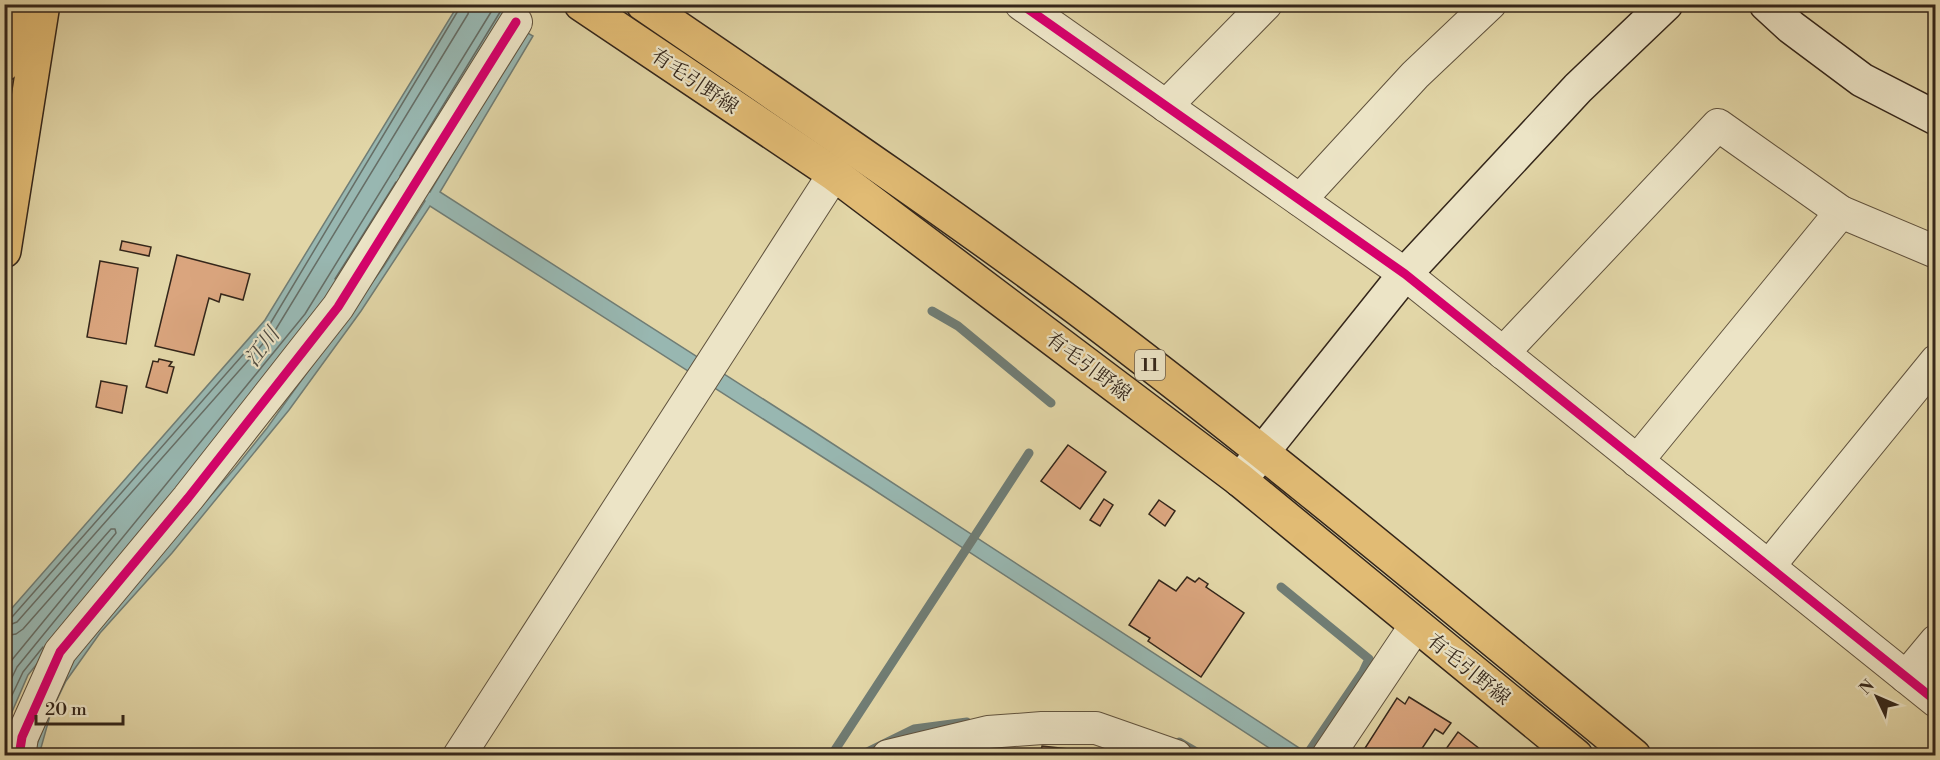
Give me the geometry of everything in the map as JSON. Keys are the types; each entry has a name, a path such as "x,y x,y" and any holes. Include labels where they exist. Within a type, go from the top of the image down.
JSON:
{"main road":[{"path":"4,64 14,4"},
{"path":"4,251 43,4"},
{"name":"有毛引野線","path":"581,4 834,174 1240,480 1576,756"},
{"name":"有毛引野線","path":"642,4 857,150 1059,295 1262,452 1634,756"}],"street":[{"path":"622,32 642,4"},
{"path":"1021,4 1405,274 1935,701"},
{"path":"1166,106 1266,4"},
{"path":"1300,200 1415,75 1490,4"},
{"path":"1240,480 1405,274 1578,88 1666,4"},
{"path":"1766,4 1791,27 1862,80 1935,118"},
{"path":"19,756 22,737 60,652 188,498 338,307 516,22"},
{"path":"1503,352 1718,125 1841,213 1935,252"},
{"path":"459,756 834,174"},
{"path":"1637,461 1841,213"},
{"path":"1769,566 1935,361"},
{"path":"1328,756 1416,625"},
{"path":"1906,677 1935,641"},
{"path":"888,756 988,732 1042,728 1096,728 1176,756"}],"water":[{"name":"江川","path":"512,4 405,178 430,192 526,32 533,36 440,192 810,429 1310,755 1280,755 868,486 430,206 361,311 289,410 172,553 100,633 66,681 51,712 39,755 33,755 63,673 98,625 267,428 384,266 425,201 400,186 316,322 28,675 5,728 5,616 265,320 458,5"}],"building":[{"path":"122,241 151,247 149,256 120,250"},
{"path":"177,255 250,274 243,300 221,294 219,302 209,298 194,355 155,346"},
{"path":"100,261 138,268 126,344 87,337"},
{"path":"159,359 172,362 169,366 174,367 167,393 146,387 153,361 158,362"},
{"path":"101,381 127,386 122,413 96,407"},
{"path":"1068,445 1106,472 1080,509 1041,481"},
{"path":"1104,499 1113,505 1100,526 1090,520"},
{"path":"1159,500 1175,511 1165,526 1149,514"},
{"path":"1187,577 1195,582 1199,578 1208,584 1206,587 1244,613 1201,677 1148,641 1150,638 1129,625 1159,580 1176,591"},
{"path":"1409,697 1451,723 1443,734 1435,729 1417,756 1360,756 1397,698 1405,704"},
{"path":"1458,732 1489,756 1441,756"},
{"path":"1042,746 1068,749 1066,756 1040,756"},
{"path":"1076,751 1098,756 1074,756"}],"waterway":[{"path":"932,311 958,326 1051,403"},
{"path":"831,756 1029,453"},
{"path":"1281,587 1369,659 1363,672 1306,756"},
{"path":"859,756 914,729 967,722"},
{"path":"1179,742 1203,756"}],"cycle path":[{"path":"1021,4 1405,274 1936,701"},
{"path":"19,756 22,737 60,652 188,498 338,307 516,22"}]}
